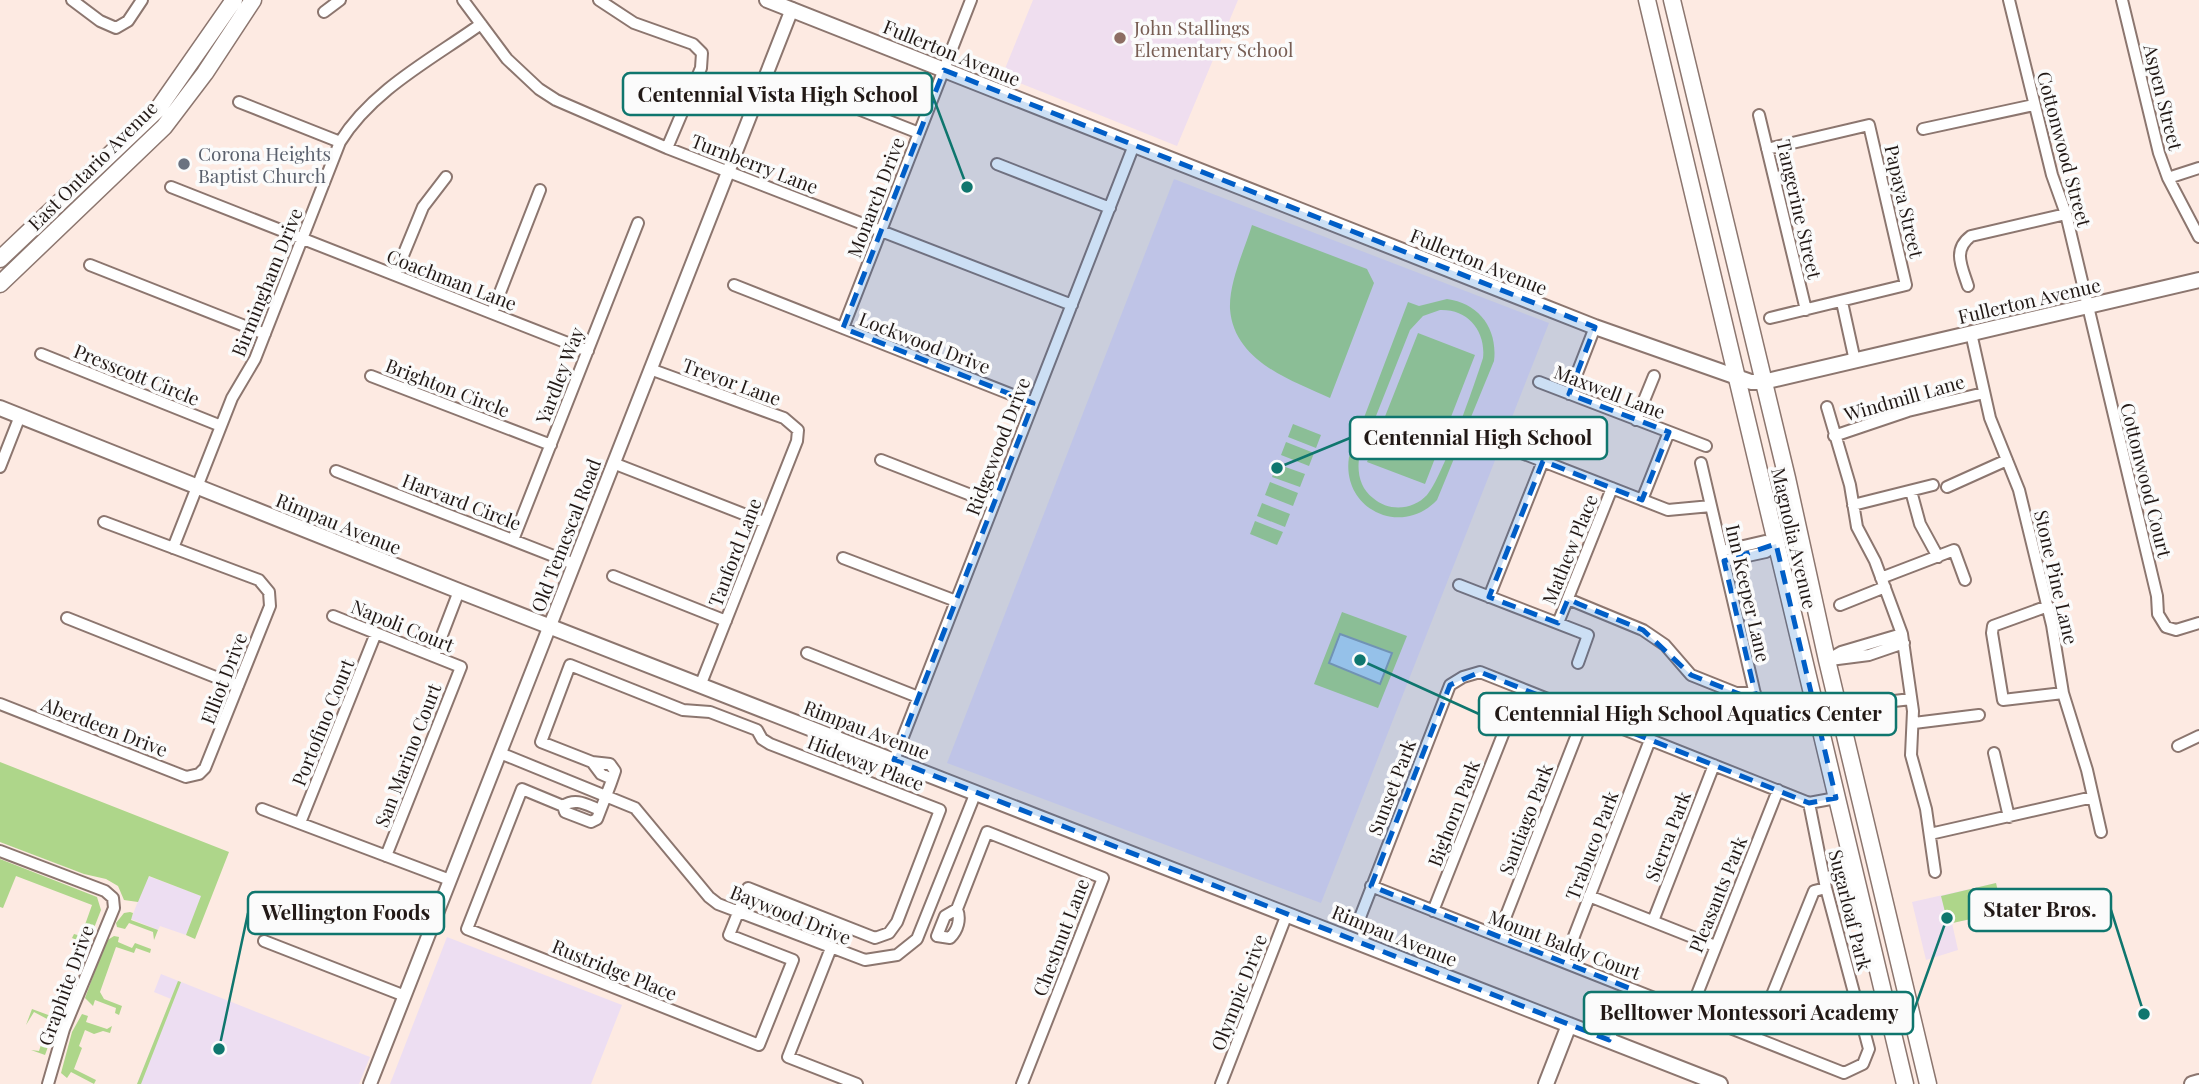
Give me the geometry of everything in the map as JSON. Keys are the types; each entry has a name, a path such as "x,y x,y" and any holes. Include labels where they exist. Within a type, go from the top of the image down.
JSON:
{"main road":[{"name":"East Ontario Avenue","path":"0,259 158,109 234,0"},
{"name":"East Ontario Avenue","path":"0,284 164,127 205,73 253,0"},
{"name":"Fullerton Avenue","path":"767,0 794,5 944,70 1594,327 1737,379 1763,382 2199,280"},
{"name":"Magnolia Avenue","path":"1647,0 1905,1084"},
{"name":"Magnolia Avenue","path":"1672,0 1928,1084"},
{"path":"1698,215 1721,210"},
{"name":"Rimpau Avenue","path":"0,408 700,686 1720,1084"},
{"path":"1776,544 1800,538"},
{"path":"1804,666 1827,660"},
{"path":"1882,994 1904,987"},
{"path":"1546,1084 1569,1026"},
{"path":"2192,1084 2199,1082"}],"street":[{"path":"72,0 100,21 116,28 128,20 142,0"},
{"path":"324,12 340,0"},
{"name":"Turnberry Lane","path":"463,0 507,59 539,89 575,109 667,148 1072,305"},
{"path":"600,0 634,23 693,44 702,53 701,68 667,148"},
{"name":"Monarch Drive","path":"843,328 971,0"},
{"name":"Cottonwood Street","path":"2009,0 2052,175 2066,214 2086,306"},
{"name":"Aspen Street","path":"2122,0 2168,177 2199,237"},
{"name":"Old Temescal Road","path":"370,1084 794,5"},
{"name":"Birmingham Drive","path":"173,548 221,426 265,334 340,142 354,119 373,101 481,24"},
{"path":"810,90 919,133"},
{"path":"239,102 340,142"},
{"path":"1923,129 2034,105"},
{"name":"Tangerine Street","path":"1759,115 1806,310"},
{"name":"Papaya Street","path":"1768,149 1869,125 1906,285 1842,302"},
{"name":"Ridgewood Drive","path":"894,760 1134,145"},
{"path":"997,163 1110,208"},
{"path":"2168,177 2199,167"},
{"path":"395,275 422,207 446,177"},
{"name":"Coachman Lane","path":"171,187 588,351"},
{"path":"492,313 540,190"},
{"path":"1968,286 1958,251 1962,242 1971,236 2066,214"},
{"name":"Yardley Way","path":"513,540 638,223"},
{"path":"90,265 265,334"},
{"name":"Lockwood Drive","path":"734,285 1033,403"},
{"path":"1770,318 1842,302 1854,360"},
{"name":"Cottonwood Court","path":"2086,306 2157,596 2158,614 2166,627 2176,630 2199,624"},
{"path":"1569,394 1594,327"},
{"name":"Stone Pine Lane","path":"1970,333 1984,393 2019,490 2048,606 2063,693 2101,832"},
{"name":"Presscott Circle","path":"41,354 221,426"},
{"name":"Trevor Lane","path":"650,369 784,418 798,430"},
{"name":"Brighton Circle","path":"371,376 551,445"},
{"path":"1636,420 1654,376"},
{"name":"Maxwell Lane","path":"1539,382 1669,432"},
{"name":"Windmill Lane","path":"1834,436 1908,411 1984,393"},
{"path":"1827,407 1857,527 1883,582 1903,638 1914,723 1912,755 1930,834 1935,872"},
{"path":"0,467 20,416"},
{"name":"Tanford Lane","path":"700,686 797,441 798,430"},
{"path":"1642,500 1669,432 1706,446"},
{"path":"1509,447 1642,500 1679,511 1711,506"},
{"path":"881,460 994,504"},
{"path":"1947,487 2007,460"},
{"path":"1489,597 1543,461"},
{"path":"613,463 764,522"},
{"name":"Inn Keeper Lane","path":"1701,463 1758,707 1749,729"},
{"name":"Harvard Circle","path":"336,471 574,564"},
{"path":"1853,505 1933,485"},
{"name":"Mathew Place","path":"1558,623 1612,488"},
{"path":"1911,491 1920,524 1938,557"},
{"path":"104,522 173,548"},
{"path":"1723,556 1766,552 1776,544"},
{"name":"Elliot Drive","path":"173,548 259,580 270,592 270,606 209,761 199,774"},
{"path":"1840,605 1954,550 1965,580"},
{"path":"843,558 956,601"},
{"path":"613,576 726,621"},
{"path":"1460,585 1588,635 1578,663"},
{"path":"434,656 459,591"},
{"path":"1568,599 1643,629 1665,645 1691,675 1737,693 1755,693"},
{"path":"2048,606 1993,626 2003,700 2063,693"},
{"name":"Napoli Court","path":"333,616 461,667"},
{"path":"67,618 238,685"},
{"name":"Portofino Court","path":"300,823 376,633"},
{"path":"1827,660 1869,654 1903,638"},
{"path":"807,653 918,697"},
{"name":"Rustridge Place","path":"570,665 541,743 592,762 610,764 615,771 607,795 600,810 570,801 563,806 522,789 467,929 760,1045 793,960 729,935 738,912"},
{"name":"Hideway Place","path":"570,665 682,710 710,712 757,730 762,739 771,744 940,810 897,922 886,935 875,938 748,888 738,912"},
{"name":"San Marino Court","path":"386,856 461,667"},
{"name":"Sunset Park","path":"1359,920 1450,685 1467,675 1480,672 1521,689"},
{"path":"1521,689 1809,803 1836,798"},
{"name":"Bighorn Park","path":"1433,911 1521,689"},
{"path":"1860,705 1911,699"},
{"name":"Aberdeen Drive","path":"0,704 186,777 199,774"},
{"name":"Santiago Park","path":"1498,936 1585,714"},
{"path":"1914,723 1979,715"},
{"path":"2178,746 2199,736"},
{"name":"Trabuco Park","path":"1564,962 1650,740"},
{"name":"Baywood Drive","path":"500,753 635,808 709,897 738,912 855,958 881,960 905,950 922,929 976,792"},
{"path":"1994,753 2009,817"},
{"name":"Sierra Park","path":"1653,921 1714,765"},
{"name":"Pleasants Park","path":"1690,1012 1778,790"},
{"path":"1930,834 2093,797"},
{"name":"Sugarloaf Park","path":"1809,803 1826,888 1869,1049 1863,1064"},
{"path":"262,809 450,880"},
{"name":"Chestnut Lane","path":"922,929 937,936 945,916 957,909 987,832 1103,878 1022,1084"},
{"name":"Graphite Drive","path":"0,851 105,891 113,898 114,908 64,1029 48,1084"},
{"name":"Mount Baldy Court","path":"1371,886 1844,1073 1863,1064"},
{"path":"1755,1037 1814,891 1826,888"},
{"path":"1589,896 1715,946"},
{"name":"Olympic Drive","path":"1221,1084 1287,914"},
{"path":"264,941 405,996"},
{"path":"831,948 788,1057 857,1084"},
{"path":"1609,1040 1629,988"}],"highlighted area":[{"path":"944,70 1595,327 1569,394 1669,432 1642,500 1543,461 1489,597 1558,623 1568,599 1643,630 1691,675 1757,701 1724,561 1776,544 1836,798 1809,803 1480,672 1450,685 1371,886 1629,988 1609,1040 894,760 1033,403 843,328"}],"shaded area":[{"name":"John Stallings Elementary School","path":"1033,0 1238,0 1177,146 1002,76"},
{"path":"1174,179 1549,323 1321,903 947,763"},
{"path":"148,876 202,896 186,935 160,926 158,930 131,919"},
{"path":"1996,883 2003,912 1952,923 1958,950 1926,960 1912,902"},
{"path":"447,937 622,1005 591,1084 390,1084"},
{"path":"161,974 370,1057 359,1084 137,1084 171,999 154,992"}],"green space":[{"path":"1252,225 1367,269 1374,283 1330,398 1266,366 1242,342 1234,327 1230,299"},
{"path":"1447,299 1477,312 1493,338 1494,361 1437,500 1423,511 1407,517 1391,517 1364,503 1354,491 1349,475 1349,457 1408,302 1419,306","holes":["1440,310 1467,318 1478,331 1483,358 1458,430 1433,486 1427,495 1415,504 1386,506 1373,498 1363,486 1359,476 1359,459 1410,330 1423,316"]},
{"path":"1418,333 1475,355 1425,484 1367,462"},
{"path":"1293,424 1321,435 1316,448 1288,437"},
{"path":"1286,442 1314,453 1309,466 1281,455"},
{"path":"1277,464 1305,474 1300,487 1272,477"},
{"path":"1270,482 1298,493 1293,506 1265,495"},
{"path":"1262,503 1290,514 1285,527 1257,516"},
{"path":"1255,521 1283,532 1277,545 1250,534"},
{"path":"1342,612 1407,636 1378,708 1314,684"},
{"path":"0,762 229,852 195,939 186,935 201,896 149,876 138,902 124,900 118,886 106,879 84,874 0,842"},
{"path":"0,859 97,897 101,910 85,951 75,950 77,940 72,938 74,934 81,936 92,905 16,876 3,908 0,907"},
{"path":"1996,883 2003,912 1948,924 1941,896"},
{"path":"124,913 133,913 131,920 158,930 154,940 153,932 129,923 125,929 117,927 116,923"},
{"path":"114,936 119,937 118,942 132,948 135,943 151,949 150,953 136,948 134,953 116,947 100,992 104,999 122,1006 119,1015 115,1013 116,1008 95,1000 93,1006 85,998 106,941"},
{"path":"178,981 181,982 141,1084 137,1084"},
{"path":"67,995 45,1055 31,1050 39,1051 49,1020 34,1012 26,1025 32,1009 51,1016 57,997"},
{"path":"82,1014 88,1016 86,1022 107,1029 112,1026 110,1033 103,1031 94,1034 85,1030 79,1046 82,1048 74,1069 96,1080 94,1084 71,1072 67,1078 61,1073 72,1032"}],"water":[{"path":"1340,634 1392,653 1380,684 1329,663"}],"place":[{"name":"John Stallings Elementary School","path":"1120,38"},
{"name":"Corona Heights Baptist Church","path":"184,164"},
{"name":"Centennial Vista High School","path":"967,187"},
{"name":"Centennial High School","path":"1277,468"},
{"name":"Centennial High School Aquatics Center","path":"1360,660"},
{"name":"Belltower Montessori Academy","path":"1947,918"},
{"name":"Stater Bros.","path":"2144,1014"},
{"name":"Wellington Foods","path":"219,1049"}]}
